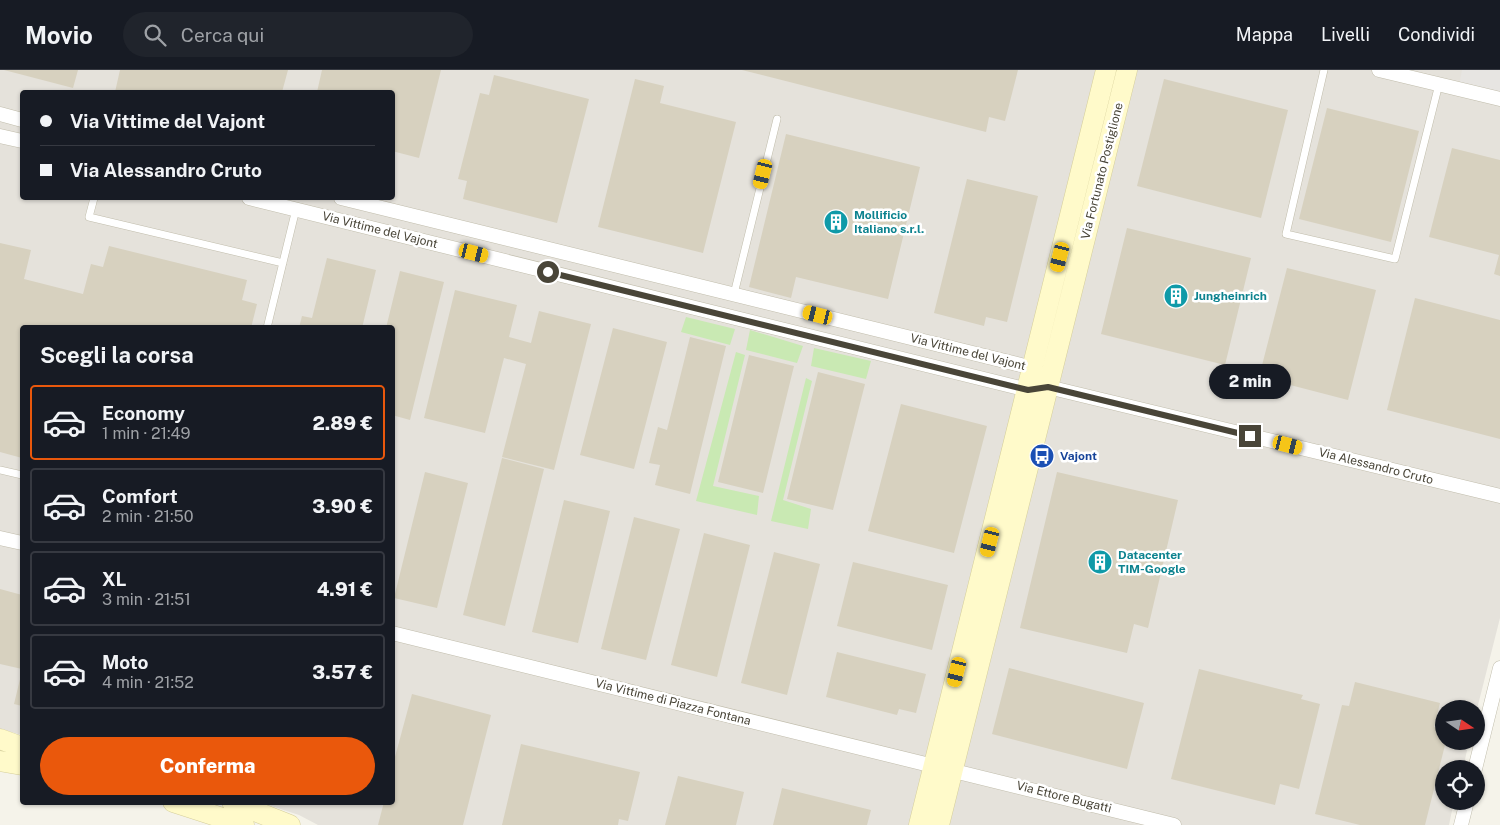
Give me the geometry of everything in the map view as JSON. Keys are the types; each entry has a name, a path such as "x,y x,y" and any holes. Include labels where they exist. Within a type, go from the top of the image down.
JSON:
{"street":[{"name":"Via Fortunato Postiglione","path":"919,825 943,767 994,563 1028,390 1106,70"},
{"name":"Via Fortunato Postiglione","path":"994,563 1048,387 1127,70"},
{"path":"1379,70 1500,99"},
{"path":"0,114 20,119"},
{"path":"0,136 20,141"},
{"name":"Via Vittime del Vajont","path":"269,200 298,203 418,240 1028,390 1048,387 1033,368 349,200"},
{"path":"418,240 424,218"},
{"path":"846,345 851,323"},
{"name":"Via Alessandro Cruto","path":"1048,387 1500,496"},
{"path":"0,538 20,543"},
{"name":"Via Vittime di Piazza Fontana","path":"395,634 943,767"},
{"path":"1477,760 1500,668"},
{"path":"0,739 20,746"},
{"path":"0,761 20,764"},
{"name":"Via Fortunato Postiglione","path":"939,825 943,767"},
{"name":"Via Ettore Bugatti","path":"943,767 1174,825"},
{"path":"182,805 244,825"},
{"path":"240,805 290,825"},
{"path":"1461,825 1465,810"}],"lane":[{"path":"1324,70 1286,234 1395,259 1439,84"},
{"path":"734,294 777,119"},
{"path":"1083,163 1103,168"},
{"path":"93,200 89,216 283,263"},
{"path":"268,325 298,203"},
{"path":"0,470 20,475"}],"shaded area":[{"path":"0,70 1500,70 1500,618 1479,700 1435,700 1435,750 1467,750 1465,760 1435,760 1435,810 1452,810 1449,825 318,825 299,815 268,805 395,805 395,325 20,325 20,734 0,729"},
{"path":"1462,70 1500,70 1500,99 1458,89"}],"green space":[{"path":"686,317 735,329 730,345 681,332"},
{"path":"750,330 803,346 797,363 746,350"},
{"path":"814,348 871,361 866,379 811,366"},
{"path":"736,352 745,355 713,486 759,496 757,515 696,501"},
{"path":"806,378 812,381 783,500 811,509 808,529 771,521"}],"building":[{"path":"4,70 78,70 73,88"},
{"path":"120,70 288,70 283,90 115,90"},
{"path":"322,70 441,70 419,158 395,152 395,90 317,90"},
{"path":"742,70 1018,70 1005,121 989,117 986,132"},
{"path":"494,75 589,99 557,223 463,199 467,181 458,179 480,93 489,95"},
{"path":"635,79 664,86 660,103 736,122 703,253 598,227"},
{"path":"1164,79 1288,110 1261,218 1137,186"},
{"path":"1327,108 1419,131 1391,242 1299,219"},
{"name":"Mollificio Italiano s.r.l.","path":"786,134 920,167 888,299 796,277 791,298 749,287"},
{"path":"1452,148 1500,160 1500,276 1494,274 1499,255 1429,237"},
{"path":"967,179 1038,196 1007,322 986,317 984,326 934,313"},
{"name":"Jungheinrich","path":"1127,228 1251,258 1225,365 1101,334"},
{"path":"0,243 31,250 24,279 83,294 91,264 103,267 109,246 247,280 242,300 257,304 252,325 20,325 20,457 0,452"},
{"path":"327,258 376,270 363,325 300,325 302,316 312,318"},
{"path":"1287,268 1376,290 1348,400 1259,377"},
{"path":"400,271 444,282 410,420 395,416 395,325 387,325"},
{"path":"455,290 517,305 509,337 531,343 539,311 591,324 554,470 502,457 526,364 504,358 485,433 424,418"},
{"path":"1415,298 1500,320 1500,439 1387,410"},
{"path":"613,328 667,342 634,469 580,455"},
{"path":"690,337 726,346 690,494 655,485 660,465 649,463 658,427 667,430"},
{"path":"749,355 794,366 763,493 718,482"},
{"path":"818,372 865,384 833,510 787,499"},
{"path":"901,404 987,426 954,553 868,531"},
{"path":"502,458 544,469 505,626 463,615"},
{"path":"425,472 468,483 437,608 395,598"},
{"name":"Datacenter TIM-Google","path":"1057,472 1178,500 1148,628 1134,624 1127,653 1020,628"},
{"path":"564,500 610,511 578,643 532,632"},
{"path":"634,517 680,529 646,660 601,649"},
{"path":"704,533 750,545 717,677 671,665"},
{"path":"774,552 820,564 787,695 741,683"},
{"path":"853,562 948,585 932,650 837,626"},
{"path":"0,589 20,594 20,669 0,664"},
{"path":"837,652 926,674 916,713 899,709 897,715 826,697"},
{"path":"1009,668 1144,703 1127,769 992,734"},
{"path":"1199,669 1303,695 1301,699 1320,704 1299,789 1280,784 1275,805 1171,779"},
{"path":"20,679 20,706 14,704"},
{"path":"1355,682 1435,702 1435,750 1444,750 1441,760 1435,760 1435,785 1425,825 1360,825 1315,814 1342,705 1349,706"},
{"path":"412,694 491,715 463,825 378,825 383,805 395,805 395,757"},
{"path":"521,744 640,772 628,821 619,819 618,825 502,825"},
{"path":"678,776 744,792 736,825 665,825"},
{"path":"782,788 871,810 867,825 773,825"}],"place":[{"name":"Mollificio Italiano s.r.l.","path":"836,222"},
{"name":"Jungheinrich","path":"1176,296"},
{"name":"Vajont","path":"1042,456"},
{"name":"Datacenter TIM-Google","path":"1100,562"}],"route":[{"path":"548,272 1028,390 1048,387 1250,436"}]}
